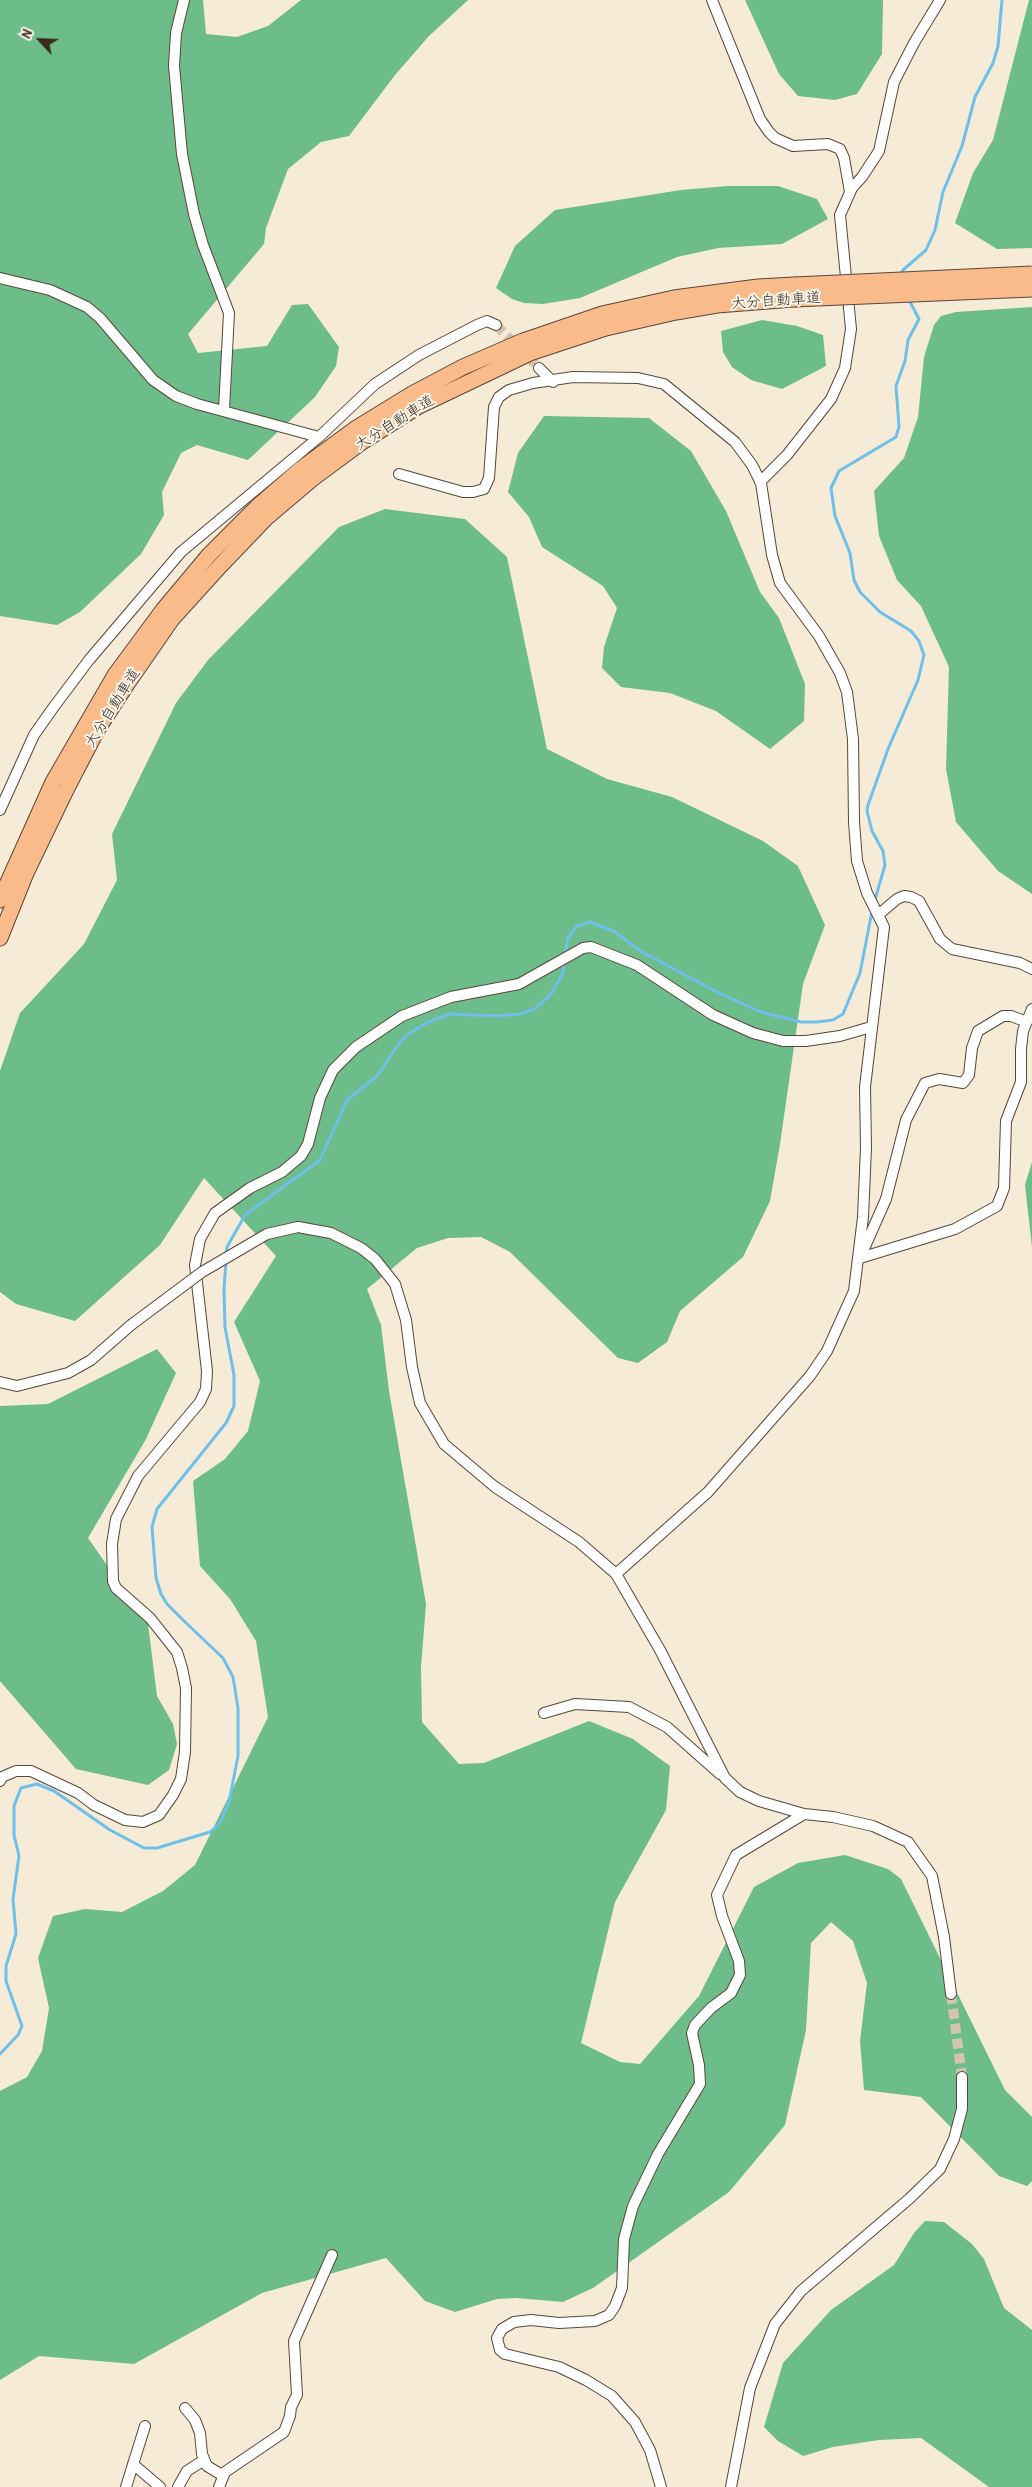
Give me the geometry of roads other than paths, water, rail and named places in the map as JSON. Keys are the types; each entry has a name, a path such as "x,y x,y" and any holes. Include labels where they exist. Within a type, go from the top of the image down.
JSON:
{"highway":[{"name":"大分自動車道","path":"0,938 26,873 97,730 172,620 266,518 312,479 362,442 419,406 468,380 530,353 606,328 676,312 794,292 1032,274"},
{"name":"大分自動車道","path":"0,900 53,782 115,675 163,610 210,555 257,507 302,468 355,430 412,394 463,366 523,341 602,314 674,298 733,290 794,292 1032,289"}],"street":[{"path":"184,0 176,32 174,66 182,154 202,245 229,313 224,410"},
{"path":"712,0 760,119 768,132 774,138 793,146 828,144 840,149 844,158 850,192"},
{"path":"760,482 787,454 831,400 845,368 850,330 840,215 850,192 879,151 894,82 914,43 940,0"},
{"path":"0,278 50,290 87,307 100,318 153,380 176,396 197,404 319,437"},
{"path":"0,810 34,735 88,660 181,552 319,437 375,384 401,366 477,324 487,321 496,324"},
{"path":"539,368 553,382"},
{"path":"399,474 463,492 484,489 489,478 492,417 499,397 509,390 533,383 553,382 573,377 638,378 664,384 735,442 752,464 760,482 772,555 780,583 819,636 840,673 847,692 853,739 854,822 857,861 866,893 884,927 865,1087 866,1148 860,1258 854,1291 827,1351 810,1376 708,1492 616,1574"},
{"path":"878,915 897,899 904,896 911,897 919,901 940,939 952,949 963,953 1020,963 1032,969"},
{"path":"1,1777 16,1771 31,1771 78,1793 94,1806 125,1820 143,1822 159,1815 173,1795 181,1779 185,1752 186,1688 182,1668 177,1652 150,1618 116,1588 113,1581 112,1544 116,1519 138,1476 200,1402 206,1388 207,1371 195,1265 200,1239 215,1213 250,1188 282,1172 301,1156 308,1144 320,1098 333,1070 356,1047 402,1016 451,997 519,984 583,948 591,946 637,965 713,1015 752,1033 783,1041 806,1041 840,1036 871,1028"},
{"path":"860,1258 955,1229 996,1206 1004,1188 1006,1121 1021,1082 1021,1049 1032,1009"},
{"path":"860,1258 878,1220 888,1191 906,1120 925,1083 938,1079 963,1083 969,1075 972,1048 978,1030 1003,1016 1011,1016 1027,1022"},
{"path":"0,1382 17,1386 68,1373 91,1360 131,1325 202,1272 266,1234 298,1227 331,1233 361,1248 375,1259 395,1284 406,1320 412,1367 420,1403 444,1444 495,1487 579,1542 616,1574 648,1629 725,1778"},
{"path":"544,1713 575,1704 629,1707 666,1727 740,1792 759,1801 804,1814 833,1817 873,1826 908,1842 932,1876 944,1937 951,1994"},
{"path":"661,2487 650,2450 635,2422 617,2401 586,2380 558,2367 505,2354 500,2350 497,2338 502,2329 514,2322 595,2321 609,2314 615,2306 622,2288 624,2240 633,2206 658,2154 700,2084 699,2065 692,2034 696,2025 711,2008 731,1993 740,1975 739,1961 722,1916 717,1895 736,1855 804,1814"},
{"path":"731,2487 750,2388 775,2324 801,2291 909,2199 940,2169 954,2139 962,2109 962,2077"},
{"path":"219,2487 224,2472 284,2432 291,2407 297,2395 294,2341 332,2255"},
{"path":"186,2408 195,2420 200,2433 206,2466 222,2475"},
{"path":"126,2487 145,2426"},
{"path":"178,2487 187,2471 204,2460"},
{"path":"133,2464 160,2487"}],"waterway":[{"path":"901,274 903,270 926,250 935,230 943,192 962,146 975,97 993,63 998,46 1002,0"},
{"path":"874,903 885,865 883,851 872,831 867,811 868,805 888,749 918,680 924,655 919,641 911,631 880,612 860,592 854,580 850,553 835,516 831,488 839,471 896,437 899,427 896,386 905,361 908,340 919,319 908,298"},
{"path":"565,956 568,938 577,926 590,922 615,932 642,952 719,993 761,1012 801,1022 833,1020 843,1014 860,973 872,911"},
{"path":"226,1255 227,1247 245,1215 320,1160 347,1100 377,1076 400,1042 410,1033 428,1022 450,1014 498,1016 520,1014 535,1009 551,994 563,973 564,962"},
{"path":"0,2054 18,2035 22,2026 6,1981 6,1966 16,1934 13,1899 19,1856 14,1835 14,1806 21,1788 37,1784 54,1791 110,1830 144,1848 157,1848 210,1832 220,1823 229,1802 238,1756 238,1708 233,1677 223,1658 167,1604 161,1594 156,1578 152,1527 157,1509 226,1423 234,1406 234,1375 225,1327 224,1289 226,1261"}],"tunnel":[{"path":"496,325 539,368"},
{"path":"951,1994 962,2077"}]}
